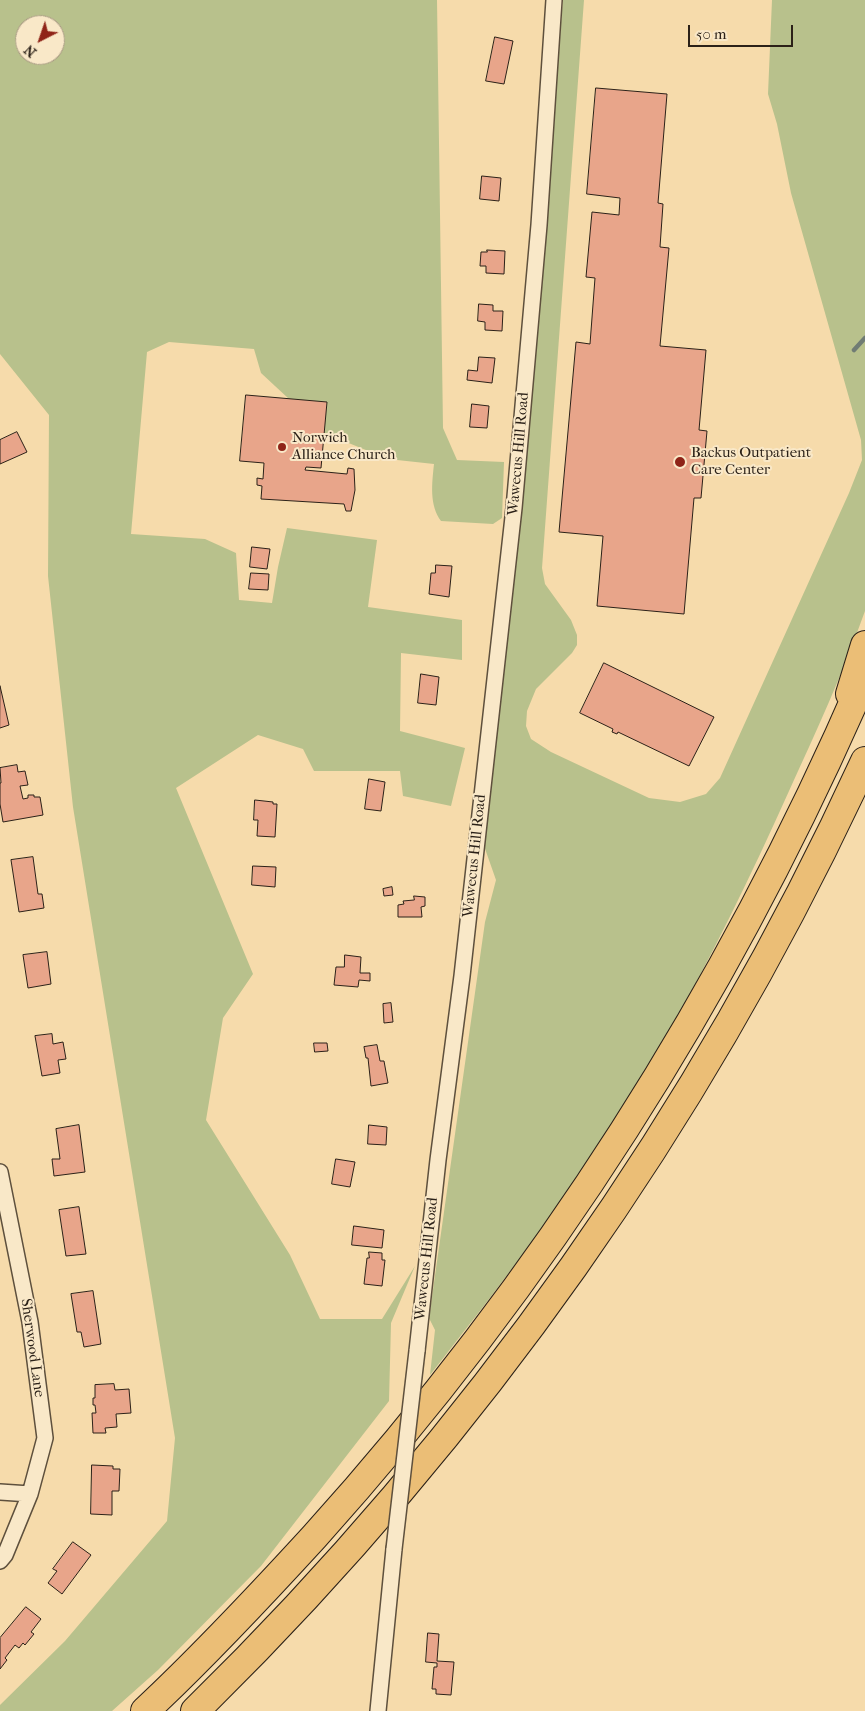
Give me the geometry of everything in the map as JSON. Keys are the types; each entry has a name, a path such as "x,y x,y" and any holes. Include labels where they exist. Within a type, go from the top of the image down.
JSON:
{"highway":[{"path":"848,716 850,694 865,645"},
{"path":"145,1711 242,1614 354,1491 451,1374 547,1246 635,1114 700,1005 784,851 865,676"},
{"path":"195,1711 307,1595 408,1481 488,1383 567,1277 650,1155 727,1027 813,869 865,762"}],"street":[{"name":"Wawecus Hill Road","path":"378,1711 394,1549 438,1160 462,976 514,508 539,225 554,0"},
{"name":"Sherwood Lane","path":"0,1172 30,1322 45,1438 30,1494 5,1554 0,1561"},
{"path":"0,1492 30,1494"}],"green space":[{"path":"0,0 437,0 443,428 457,460 504,462 502,518 493,524 441,521 433,501 434,464 388,459 324,433 327,402 289,399 261,373 254,349 169,342 147,352 131,534 205,539 236,553 239,600 272,603 287,528 377,540 368,607 462,620 462,660 401,653 400,731 465,748 451,806 403,796 400,771 314,771 303,749 258,735 176,788 253,974 223,1018 206,1120 290,1255 320,1319 382,1319 415,1266 391,1323 389,1401 261,1566 158,1670 112,1711 0,1711 0,1705 65,1641 167,1521 175,1438 73,807 48,576 49,415 0,354"},
{"path":"563,0 584,0 542,568 545,584 571,620 577,635 577,645 572,653 536,689 527,711 526,726 531,739 551,752 649,798 680,802 706,794 720,778 849,493 862,460 861,440 791,193 777,124 768,94 772,0 865,0 865,611 829,702 760,855 714,949 664,1041 583,1171 493,1294 430,1375 435,1330 429,1318 485,922 496,880 483,843"}],"building":[{"path":"495,37 513,41 504,84 486,81"},
{"path":"596,88 667,94 658,203 663,204 660,247 669,248 660,346 706,350 699,430 707,431 701,498 694,498 684,614 597,606 603,536 559,532 576,342 590,344 595,278 586,277 592,212 619,215 620,198 587,194"},
{"path":"482,176 501,178 499,201 480,199"},
{"path":"487,250 505,251 504,274 486,273 486,266 480,266 481,252 487,252"},
{"path":"479,304 493,305 493,311 503,311 502,331 485,330 485,322 478,321"},
{"path":"479,357 495,358 492,383 467,380 468,370 477,371"},
{"name":"Norwich Alliance Church","path":"246,395 327,402 321,468 306,467 305,470 347,474 348,468 354,469 355,490 351,511 346,511 344,504 261,499 262,486 257,485 257,478 263,479 264,463 240,461"},
{"path":"472,404 489,406 487,428 470,427"},
{"path":"17,432 27,452 0,464 0,440"},
{"path":"252,547 270,549 267,569 250,567"},
{"path":"436,565 452,566 449,597 429,594 431,573 435,573"},
{"path":"251,573 269,574 268,590 249,589"},
{"path":"604,663 714,717 689,766 618,732 617,734 612,732 613,729 580,713"},
{"path":"421,674 439,677 436,705 418,703"},
{"path":"0,686 9,725 0,728"},
{"path":"17,765 18,772 25,771 28,785 20,786 23,799 28,798 28,795 40,797 43,815 3,822 0,804 0,768"},
{"path":"369,779 385,782 381,811 365,809"},
{"path":"255,800 277,804 275,837 257,836 258,820 254,820"},
{"path":"33,857 38,894 42,894 44,908 19,912 11,860"},
{"path":"253,866 276,867 275,887 252,885"},
{"path":"392,887 393,895 384,896 383,889"},
{"path":"414,896 425,897 425,906 421,907 422,917 398,917 398,905 404,904 403,901 414,900"},
{"path":"47,952 51,984 28,988 23,955"},
{"path":"345,955 361,957 360,973 370,973 370,981 359,980 358,987 334,985 336,967 344,967"},
{"path":"391,1003 393,1022 384,1023 383,1004"},
{"path":"52,1034 53,1044 63,1042 66,1059 58,1060 60,1073 42,1076 35,1036"},
{"path":"314,1043 327,1043 328,1051 315,1052"},
{"path":"377,1045 380,1061 384,1061 388,1083 371,1086 368,1058 366,1058 364,1047"},
{"path":"79,1125 85,1172 54,1176 52,1159 60,1159 56,1129"},
{"path":"369,1125 387,1127 386,1145 368,1144"},
{"path":"336,1159 355,1162 350,1187 332,1184"},
{"path":"79,1207 86,1254 66,1256 59,1210"},
{"path":"354,1226 384,1230 382,1248 352,1245"},
{"path":"369,1252 382,1253 382,1260 385,1260 382,1286 364,1284"},
{"path":"93,1291 101,1344 84,1347 81,1332 77,1332 71,1294"},
{"path":"114,1384 115,1390 129,1389 131,1413 116,1414 117,1427 105,1428 106,1433 93,1433 92,1413 96,1413 95,1405 93,1405 95,1385"},
{"path":"92,1465 113,1466 113,1469 120,1469 119,1491 112,1491 112,1515 91,1514"},
{"path":"73,1542 91,1555 62,1594 48,1583 57,1571 53,1569"},
{"path":"26,1607 41,1619 31,1632 34,1634 25,1645 23,1643 19,1648 15,1645 5,1658 7,1660 0,1669 0,1638"},
{"path":"428,1633 439,1634 437,1661 454,1662 451,1695 436,1694 436,1689 432,1689 434,1667 437,1667 437,1663 426,1662"}],"waterway":[{"path":"854,350 865,338"}],"place":[{"name":"Norwich Alliance Church","path":"282,447"},
{"name":"Backus Outpatient Care Center","path":"680,462"}]}
